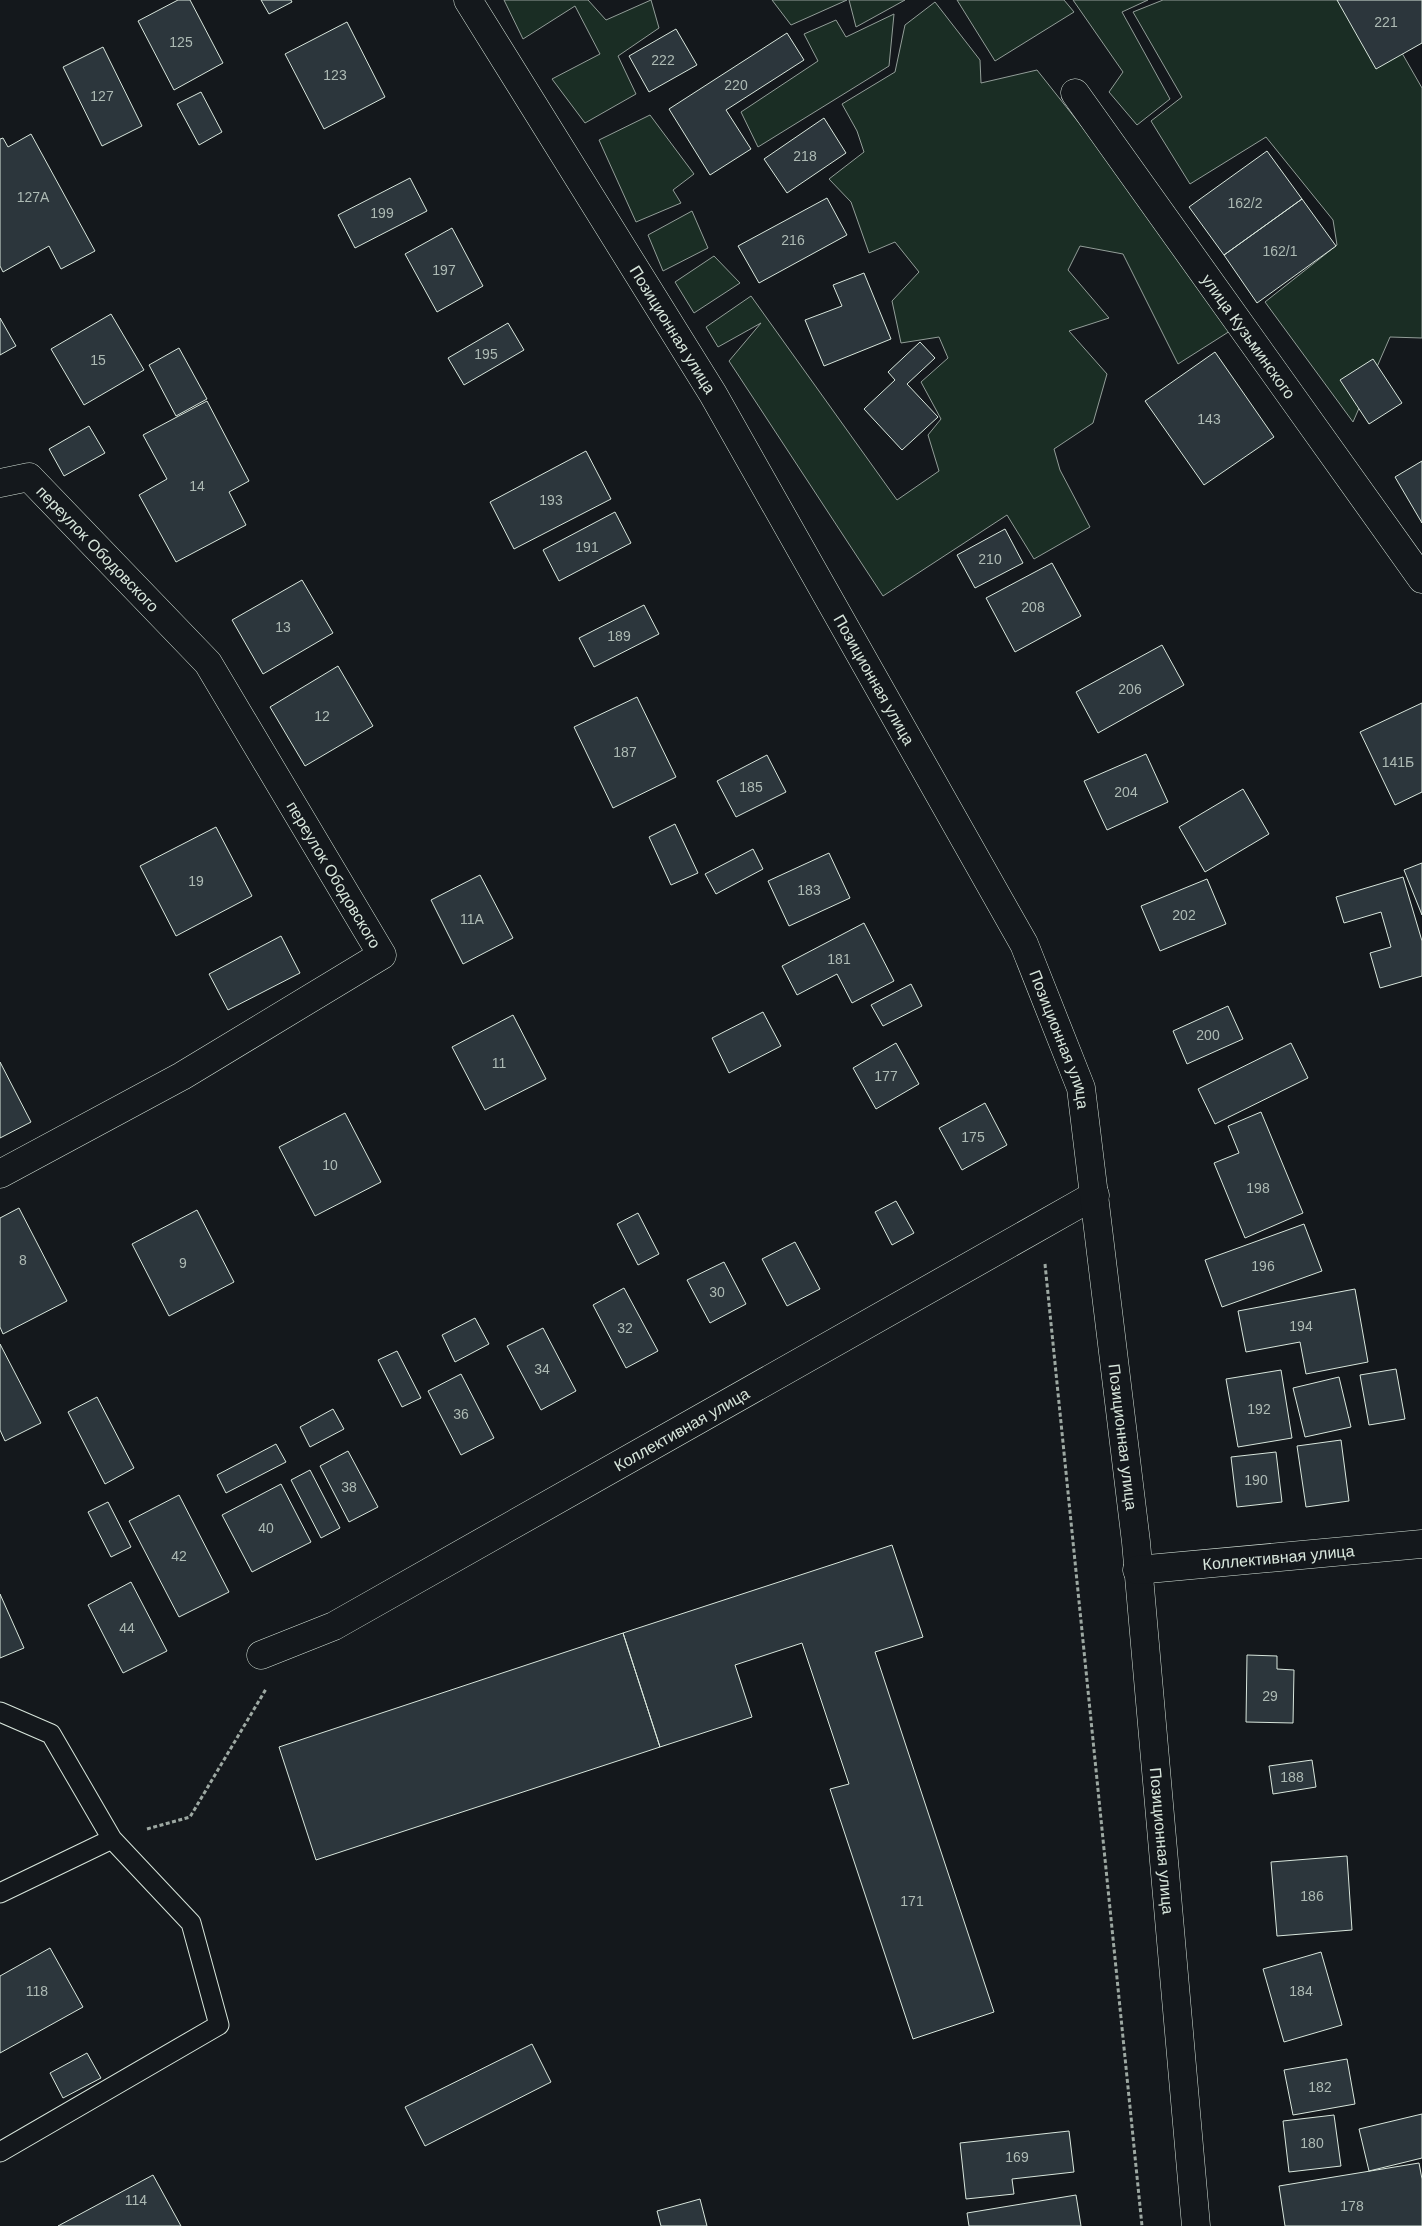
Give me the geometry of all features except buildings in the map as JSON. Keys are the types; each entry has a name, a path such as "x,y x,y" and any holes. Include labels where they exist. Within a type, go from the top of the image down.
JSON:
{"street":[{"name":"Позиционная улица","path":"468,0 713,394 1024,944 1081,1088 1136,1542 1196,2226"},
{"name":"улица Кузьминского","path":"1075,93 1422,579"},
{"name":"переулок Ободовского","path":"0,483 29,477 208,663 382,956 182,1076 0,1174"},
{"name":"Коллективная улица","path":"261,1654 334,1626 1095,1194"},
{"name":"Коллективная улица","path":"1137,1570 1422,1544"}],"lane":[{"path":"0,1712 51,1734 112,1839 191,1923 219,2025 0,2152"},
{"path":"0,1893 112,1839"}],"path":[{"path":"1041,1226 1142,2226"},
{"path":"112,1839 190,1817 268,1688 261,1654"}],"green space":[{"path":"504,0 588,0 606,20 651,0 659,28 618,56 636,94 585,123 552,79 600,54 575,6 523,39"},
{"path":"772,0 847,0 791,25"},
{"path":"849,0 905,0 856,27"},
{"path":"957,0 1064,0 1074,12 995,61"},
{"path":"1073,0 1148,0 1122,12 1170,99 1137,125 1109,92 1123,72"},
{"path":"1163,0 1422,0 1383,20 1422,88 1422,338 1390,337 1353,422 1265,302 1337,245 1333,220 1266,137 1190,184 1151,121 1182,97 1133,12"},
{"path":"935,2 980,60 981,83 1037,70 1148,210 1230,331 1178,364 1123,254 1080,246 1068,270 1109,318 1069,331 1107,374 1093,423 1054,449 1060,470 1090,527 1034,559 1007,515 883,596 729,361 761,323 718,347 706,327 751,296 897,500 939,471 928,435 941,419 921,382 948,358 939,337 901,343 892,301 919,272 895,242 869,253 851,202 829,179 864,152 857,131 842,104 895,72 905,25"},
{"path":"894,14 889,66 758,147 741,112 818,61 804,34 836,20 846,37"},
{"path":"650,115 694,174 673,190 681,203 636,222 599,140"},
{"path":"692,211 708,248 663,271 648,235"},
{"path":"714,256 740,283 694,313 675,282"}]}
